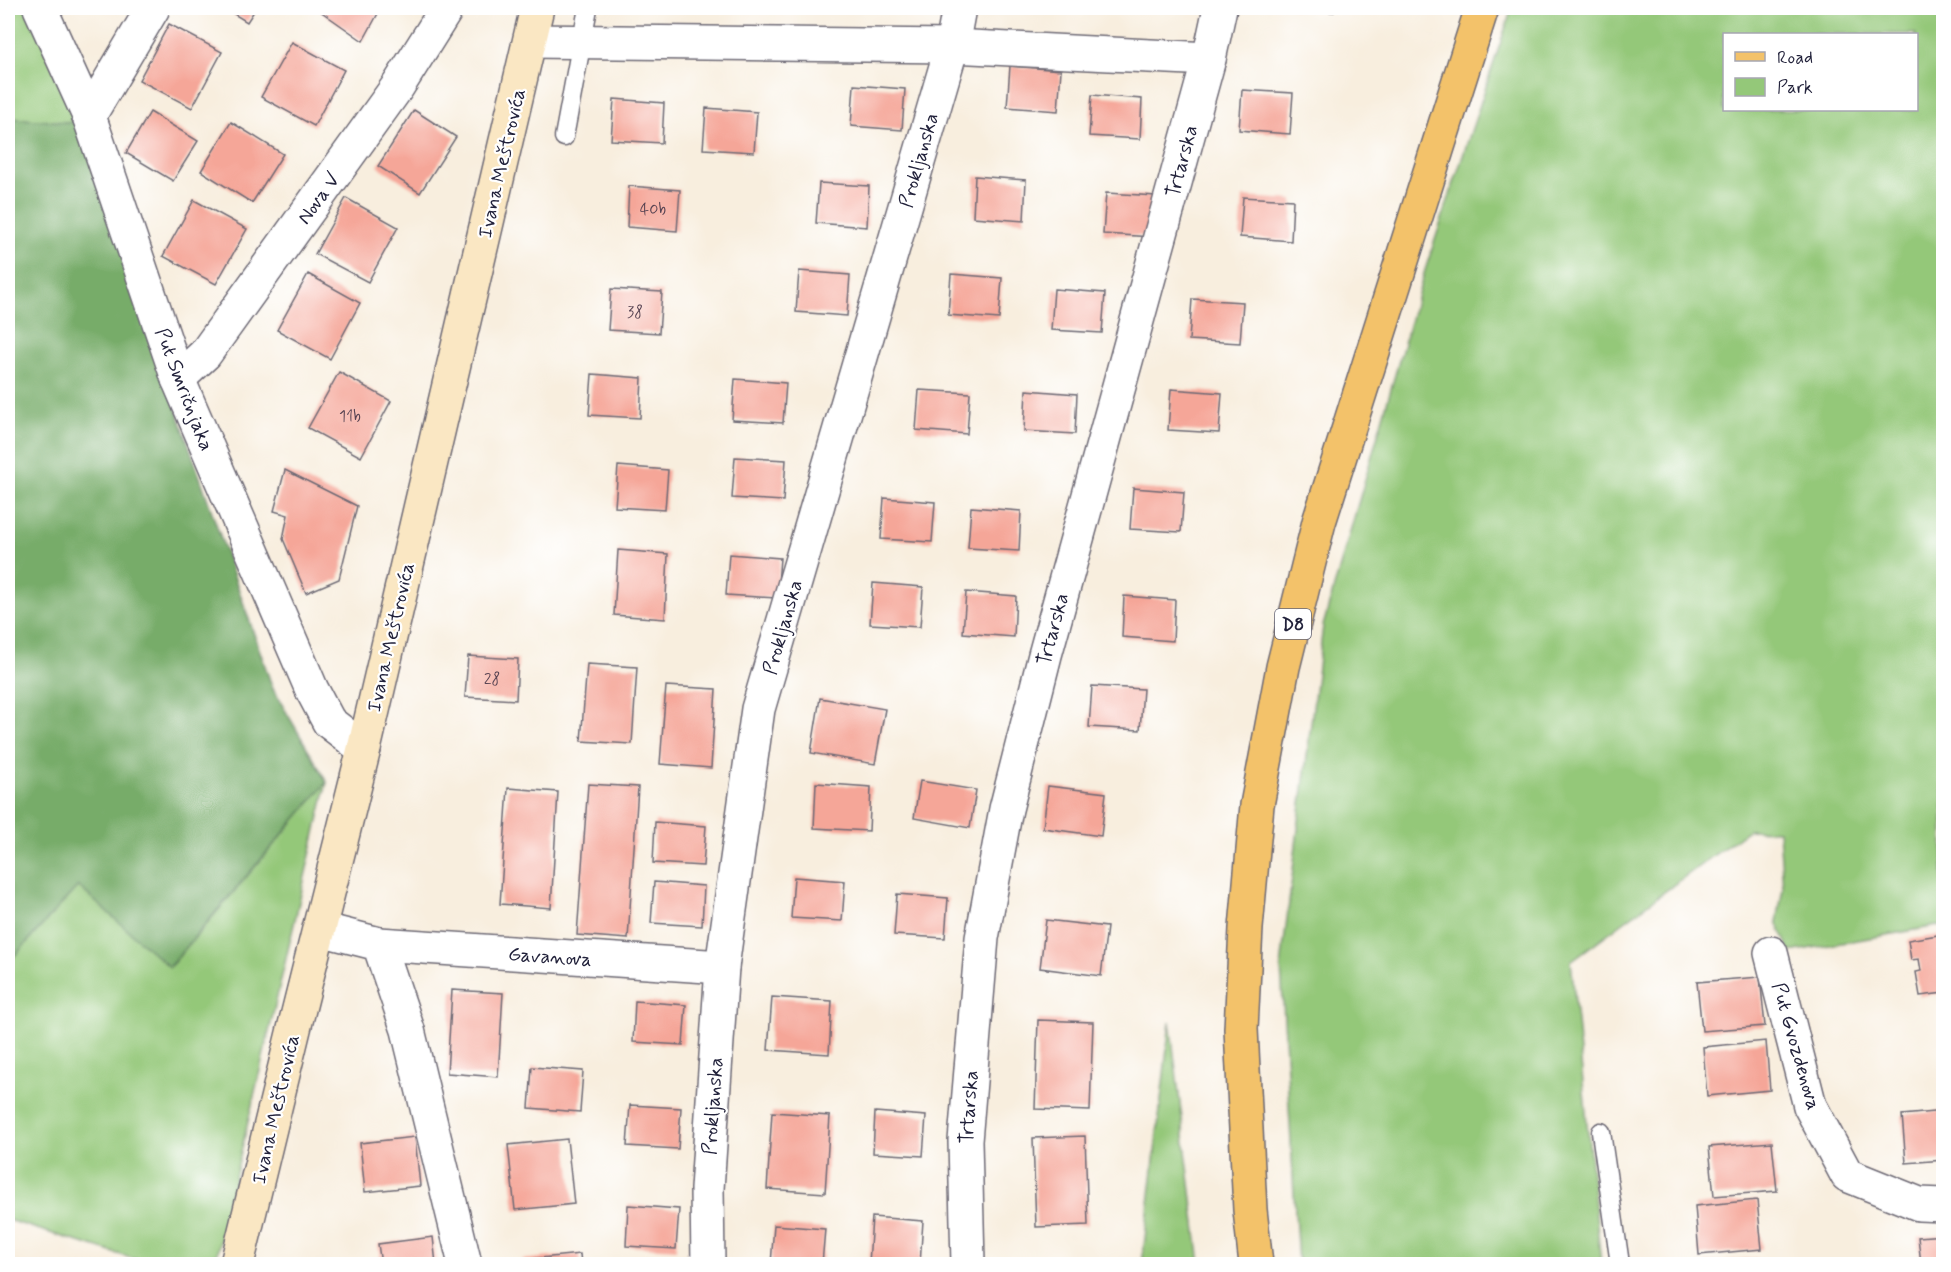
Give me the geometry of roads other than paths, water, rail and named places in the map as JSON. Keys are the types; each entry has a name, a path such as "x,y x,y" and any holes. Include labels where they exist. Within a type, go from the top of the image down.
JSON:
{"main road":[{"name":"D8","path":"1256,1264 1250,1210 1241,1029 1246,928 1257,805 1282,667 1319,522 1482,8"}],"street":[{"name":"Put Smričnjaka","path":"40,8 89,116 178,379 312,690 329,723 364,749"},
{"path":"89,116 153,8"},
{"name":"Nova V","path":"178,379 205,354 398,86 447,8"},
{"name":"Ivana Meštrovića","path":"237,1264 364,749 537,8"},
{"name":"Prokljanska","path":"708,1264 707,1189 722,967 758,709 952,46 959,8"},
{"name":"Trtarska","path":"968,1264 965,1140 982,938 1006,808 1045,655 1209,59 1220,8"},
{"path":"530,41 952,46 1209,59"},
{"name":"Gavanova","path":"320,929 379,944 722,967"},
{"path":"379,944 408,1030 465,1264"},
{"name":"Put Gvozdenova","path":"1771,952 1810,1106 1847,1175 1919,1204 1944,1205"}],"lane":[{"path":"564,137 588,8"},
{"path":"1601,1132 1620,1264"}]}
